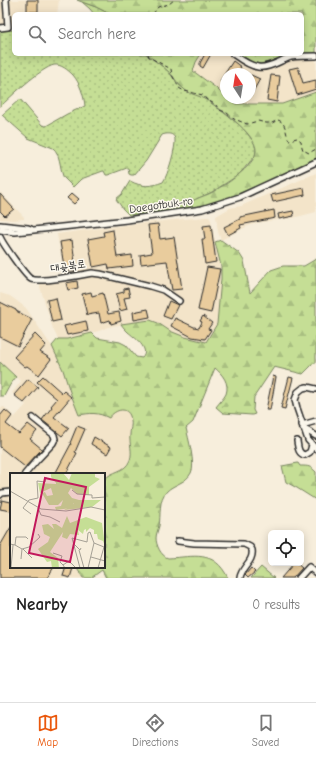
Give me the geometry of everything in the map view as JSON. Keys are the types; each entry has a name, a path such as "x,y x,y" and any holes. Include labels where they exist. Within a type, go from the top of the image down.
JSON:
{"street":[{"path":"0,28 11,27 6,0"},
{"path":"236,56 259,68 290,58 302,56"},
{"path":"304,56 316,56"},
{"name":"Daegotbuk-ro","path":"0,230 15,232 120,221 202,209 240,197 316,162"},
{"path":"0,225 34,230"},
{"name":"대곶북로","path":"0,237 2,242 30,279 44,280 92,273 100,274 163,290 179,301"},
{"path":"297,442 302,455 306,455 314,447 308,440 295,400 298,392 303,388 308,387 316,389"},
{"path":"26,473 55,439 54,435 33,418"},
{"path":"303,426 316,421"},
{"path":"303,426 316,436"},
{"path":"0,495 2,493 10,492"},
{"path":"178,541 194,543 244,544 248,546 252,550 252,557 241,572 240,578"},
{"path":"299,578 309,568 316,573"}],"path":[{"path":"154,12 158,7 168,4 174,0"},
{"path":"148,56 170,69 178,85 184,91 203,95 220,110 226,112 234,119 247,124 258,121 266,123 278,120 282,121 289,140 297,138 301,141 303,150 309,153 316,149"}],"shaded area":[{"path":"0,0 59,0 57,12 12,12 12,24 0,26"},
{"path":"304,53 316,53 316,92 282,104 256,104 256,68 220,68 220,92 193,71 200,56 242,56 254,63 285,56 304,56"},
{"path":"316,173 316,212 293,218 257,223 221,240 218,232 216,216 230,208 241,206"},
{"path":"0,192 24,217 24,219 0,219"},
{"path":"209,217 211,220 221,272 217,324 206,342 185,337 170,331 154,321 146,320 108,327 99,331 67,339 58,339 53,329 40,287 40,284 43,283 65,280 57,234 132,224"},
{"path":"0,293 10,296 26,308 52,346 63,370 79,415 98,413 109,418 112,413 123,409 130,414 130,459 126,467 113,473 105,479 105,473 10,473 10,568 77,568 83,578 0,578 0,408 4,407 15,417 26,405 12,393 21,381 0,362"}],"green space":[{"path":"77,0 316,0 316,53 304,53 304,12 106,12"},
{"path":"82,2 106,12 92,12"},
{"path":"12,30 12,56 149,56 167,70 180,86 210,102 242,127 254,142 256,150 255,156 237,176 212,192 188,203 182,211 129,215 116,199 122,194 130,181 146,186 163,182 174,148 174,137 170,134 162,135 146,161 134,175 129,174 128,168 108,175 106,175 103,171 81,179 73,187 63,176 55,150 28,138 2,115 20,99 42,125 46,126 85,106 84,98 78,82 67,69 62,66 54,65 41,71 0,107 0,31"},
{"path":"149,56 200,56 193,71 220,92 220,104 282,104 316,92 316,162 261,188 214,205 182,211 191,201 213,192 239,174 253,160 256,151 255,144 235,121 203,98 186,91 167,70"},
{"path":"242,56 288,56 262,64 254,63"},
{"path":"221,240 239,253 244,261 250,293 271,270 283,266 304,266 316,259 316,363 314,363 303,374 274,367 254,397 253,410 255,414 252,415 223,413 216,407 226,394 227,386 223,376 215,368 193,422 186,428 193,464 191,473 186,479 164,494 160,508 156,541 159,550 165,557 195,556 210,559 216,562 228,578 106,578 102,570 91,578 83,578 77,568 105,568 105,479 111,474 125,467 130,460 131,420 130,415 125,410 115,412 109,418 94,414 79,415 63,370 52,346 58,339 67,339 92,333 97,338 120,342 126,345 136,357 142,358 144,355 143,347 121,324 150,320 185,337 206,342 217,324 221,266 215,242"},
{"path":"0,362 16,377 4,396 0,396"},
{"path":"298,463 300,466 309,467 316,472 316,500 286,482 282,466"},
{"path":"261,567 274,578 251,578"}],"building":[{"path":"27,0 38,0 38,12 27,12"},
{"path":"204,56 210,56 203,68 200,66"},
{"path":"233,61 241,67 240,68 228,68"},
{"path":"298,67 303,83 316,80 316,89 297,95 289,69"},
{"path":"271,75 280,76 277,102 267,100"},
{"path":"256,77 260,79 256,86"},
{"path":"304,188 305,195 273,202 271,195"},
{"path":"72,193 79,199 74,204 67,198"},
{"path":"0,194 14,209 5,216 0,211"},
{"path":"274,210 275,218 240,225 241,228 228,235 224,227 240,219 240,217"},
{"path":"293,211 294,216 279,219 278,214"},
{"path":"158,224 160,239 174,237 182,289 172,290 167,261 141,264 140,255 152,253 148,225"},
{"path":"211,225 216,262 205,264 202,239 205,239 203,226"},
{"path":"113,230 117,257 132,255 133,266 109,269 108,264 93,267 88,239 104,236 103,232"},
{"path":"72,240 76,270 65,272 60,242"},
{"path":"207,267 220,269 211,313 198,310"},
{"path":"77,281 78,288 68,290 66,283"},
{"path":"128,288 130,297 124,298 127,309 120,311 116,294 124,292 124,289"},
{"path":"91,292 92,296 103,293 108,314 119,312 121,321 111,324 110,320 101,323 99,313 87,315 82,294"},
{"path":"56,298 61,320 52,322 47,300"},
{"path":"169,301 178,305 171,319 163,316"},
{"path":"0,302 32,319 18,346 0,337"},
{"path":"148,309 150,317 134,320 133,312"},
{"path":"203,316 212,323 208,329 211,330 205,339 192,337 171,326 175,318 199,328 202,322 200,321"},
{"path":"86,321 88,331 67,335 64,326"},
{"path":"35,334 46,345 40,352 51,359 39,375 27,366 25,367 14,357"},
{"path":"43,376 62,393 64,391 71,397 54,417 69,428 62,436 42,420 57,399 37,382"},
{"path":"273,376 276,377 270,410 266,410"},
{"path":"289,377 293,378 285,409 281,408"},
{"path":"28,379 38,387 24,403 14,395"},
{"path":"5,410 12,416 6,424 19,434 28,424 37,431 30,439 42,449 25,467 0,447 0,416"},
{"path":"77,426 85,429 75,452 77,453 67,473 56,473 71,444 70,443"},
{"path":"94,437 111,447 107,454 91,444"},
{"path":"2,500 10,502 10,511 0,509"},
{"path":"10,529 10,568 53,568 47,578 0,578 0,546"},
{"path":"291,566 300,566 302,568 293,578 281,578"},
{"path":"66,568 73,568 70,578 63,576"},
{"path":"251,568 255,572 248,578 245,575"}]}
